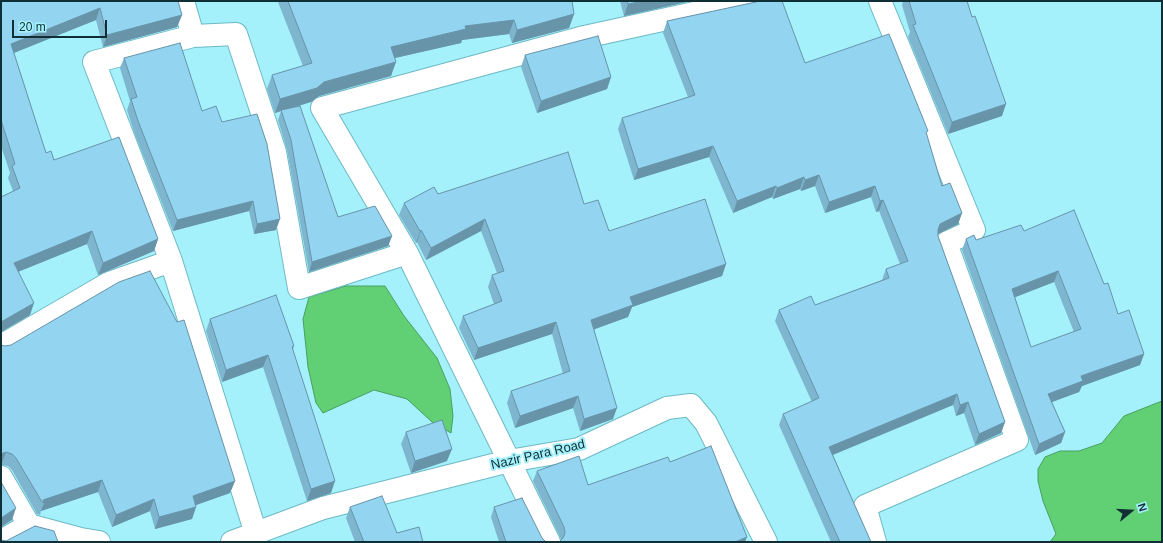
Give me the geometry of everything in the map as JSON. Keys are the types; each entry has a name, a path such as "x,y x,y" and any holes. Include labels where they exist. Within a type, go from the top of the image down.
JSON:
{"street":[{"path":"183,1 193,36"},
{"path":"549,542 406,253 322,108 580,38 749,1"},
{"path":"875,542 865,506 1017,440 946,243 974,230 880,1"},
{"path":"256,534 171,261 94,62 193,36 236,34 275,152 299,288 406,253"},
{"path":"1,346 109,283 171,261"},
{"name":"Nazir Para Road","path":"232,542 323,508 509,461 579,449 667,408 691,405 706,424 766,542"},
{"path":"1,477 29,525 81,539 99,542"},
{"path":"1,541 29,525"}],"shaded area":[{"path":"346,286 385,286 404,316 437,358 450,389 453,416 451,433 432,422 407,399 374,390 323,413 316,403 308,367 303,319 309,297"},
{"path":"1162,401 1162,542 1050,542 1056,534 1043,501 1038,481 1038,469 1045,457 1060,451 1079,451 1102,443 1124,416"}],"building":[{"path":"1,1 178,1 182,15 107,35 100,8 11,44 46,153 51,151 54,160 119,137 158,239 103,263 92,231 14,263 34,303 1,322 1,197 20,188 12,166 15,164 1,120"},
{"path":"288,1 572,1 574,14 517,30 514,20 465,26 466,29 391,47 396,62 324,82 317,88 280,99 272,75 312,63"},
{"path":"627,1 644,1 628,4"},
{"path":"758,1 782,1 805,63 889,34 928,131 926,132 942,186 950,183 962,213 940,224 938,236 1005,422 979,434 968,402 960,405 957,394 829,447 871,542 840,542 783,414 819,398 779,310 811,296 815,305 889,278 886,269 908,261 883,200 880,201 875,186 829,202 819,175 805,180 804,177 777,188 776,186 737,201 713,146 638,169 622,118 695,95 667,21"},
{"path":"909,1 967,1 972,17 975,16 1006,104 952,122 913,25 916,24"},
{"path":"598,36 611,77 541,101 525,55"},
{"path":"180,43 202,111 216,106 222,122 257,114 267,144 280,219 257,224 253,201 177,220 138,121 131,99 137,97 124,58"},
{"path":"300,106 338,217 375,206 392,236 312,262 291,140 281,110"},
{"path":"568,152 584,204 598,200 609,231 705,199 726,264 630,297 633,305 591,320 617,408 584,419 578,396 520,416 511,391 570,371 556,322 478,348 463,316 502,301 492,275 504,271 485,219 431,248 404,203 434,187 438,194"},
{"path":"1074,210 1104,284 1108,283 1118,314 1129,310 1144,354 1081,376 1083,381 1048,394 1065,432 1039,444 966,239 974,235 976,240 1021,225 1024,231","holes":["1058,271 1081,329 1031,347 1012,289"]},
{"path":"150,271 177,322 184,320 235,481 193,496 196,507 159,517 154,499 116,515 102,480 43,500 44,503 16,458 12,454 6,452 1,454 1,345 11,345 119,282"},
{"path":"276,295 294,346 292,347 335,481 311,489 268,355 226,370 210,319"},
{"path":"442,420 452,449 415,461 406,432"},
{"path":"711,446 747,537 735,542 559,542 565,533 564,527 537,471 579,456 588,485 668,457 670,462"},
{"path":"1,482 16,508 1,518"},
{"path":"382,496 397,533 419,527 423,542 364,542 350,507"},
{"path":"522,498 542,538 546,542 506,542 494,507"},
{"path":"35,526 54,531 58,542 1,542 1,540 6,541"}]}
